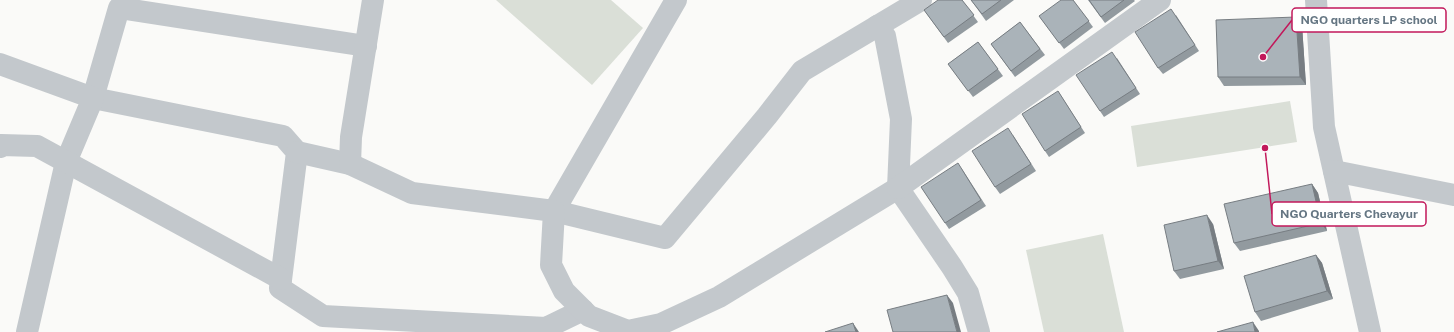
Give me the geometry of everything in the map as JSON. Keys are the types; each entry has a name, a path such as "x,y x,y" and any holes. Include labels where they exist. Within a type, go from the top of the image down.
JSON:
{"street":[{"path":"350,164 351,137 374,0"},
{"path":"676,0 554,211 552,265 564,291 589,316 628,331 661,324 720,296 898,188 1160,0"},
{"path":"0,64 93,98 283,136 297,152 350,164 412,193 554,211 665,238 802,72 921,0"},
{"path":"1316,0 1324,127 1370,332"},
{"path":"27,332 66,162 93,98 118,8 366,46"},
{"path":"877,26 885,36 901,119 898,188 968,292 979,332"},
{"path":"0,147 1,145 37,146 281,279"},
{"path":"297,152 280,288 323,316 546,328 583,310"},
{"path":"1334,171 1454,195"}],"shaded area":[{"path":"496,0 611,0 643,28 592,85"},
{"path":"1290,101 1297,142 1137,167 1131,126"},
{"path":"1103,234 1124,332 1044,332 1026,250"}],"building":[{"path":"938,0 962,0 974,15 944,37 924,10"},
{"path":"971,0 1001,0 982,14"},
{"path":"1061,0 1073,0 1089,21 1059,43 1039,16"},
{"path":"1089,0 1124,0 1101,17"},
{"path":"1171,9 1195,45 1158,68 1135,32"},
{"path":"1296,17 1300,77 1218,77 1216,20"},
{"path":"1020,22 1040,49 1011,71 991,44"},
{"path":"978,42 998,69 968,91 948,64"},
{"path":"1112,52 1136,88 1100,111 1076,75"},
{"path":"1058,91 1081,127 1045,151 1022,114"},
{"path":"1008,128 1031,164 995,187 972,151"},
{"path":"958,163 981,200 945,223 921,187"},
{"path":"1312,184 1321,223 1234,243 1224,204"},
{"path":"1207,215 1218,261 1174,271 1164,225"},
{"path":"1316,255 1327,291 1255,312 1244,276"},
{"path":"947,295 957,332 893,332 887,310"},
{"path":"1253,322 1255,332 1217,332"},
{"path":"853,323 856,332 825,332"}],"place":[{"name":"NGO quarters LP school","path":"1263,57"},
{"name":"NGO Quarters Chevayur","path":"1265,148"}]}
